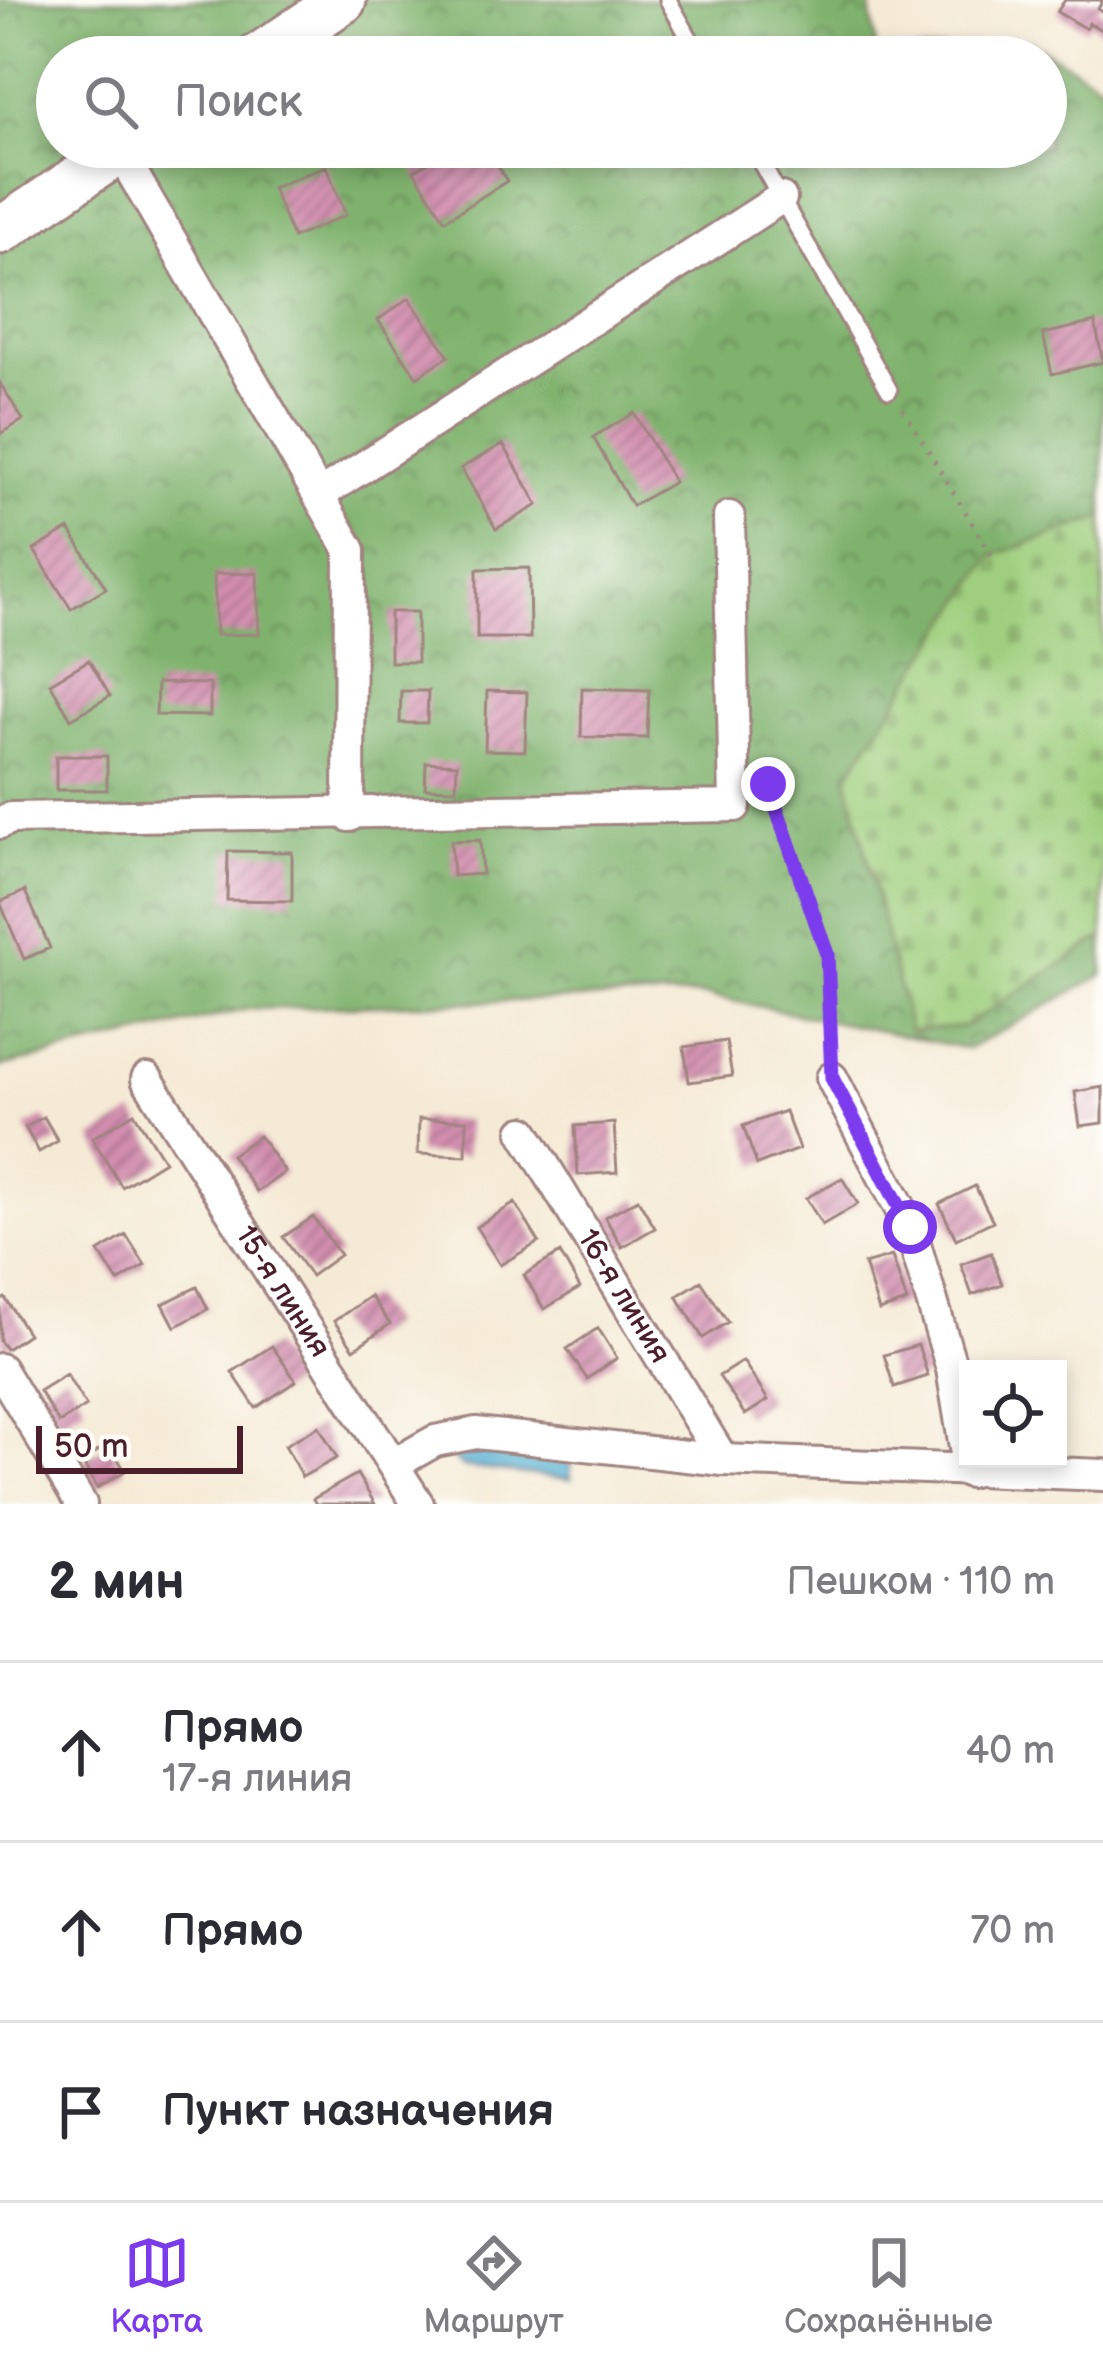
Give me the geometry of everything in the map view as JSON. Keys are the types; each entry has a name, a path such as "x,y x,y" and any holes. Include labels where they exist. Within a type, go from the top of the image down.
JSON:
{"street":[{"path":"289,36 343,0"},
{"path":"0,231 94,168"},
{"path":"133,168 350,550 349,816"},
{"path":"321,494 781,198"},
{"path":"4,811 349,816 735,806 729,517"},
{"path":"832,1078 910,1227 952,1369 969,1472"},
{"name":"15-я линия","path":"147,1079 418,1504"},
{"name":"16-я линия","path":"524,1132 723,1460"},
{"path":"0,1369 81,1504"},
{"path":"394,1464 435,1441 476,1433 723,1460 1103,1475"}],"lane":[{"path":"668,0 688,36"},
{"path":"764,168 889,390"}],"path":[{"path":"889,390 957,490 992,556"},
{"path":"734,754 768,784 827,954 832,1078"}],"green space":[{"path":"0,0 869,0 874,36 36,36 36,168 1067,168 1067,64 1103,85 1103,975 968,1049 703,995 248,1009 0,1067"},
{"path":"1103,517 1103,937 965,1026 910,1031 847,777 992,556"}],"water":[{"path":"471,1445 560,1457 570,1464 571,1479 463,1467 451,1457"}],"building":[{"path":"1065,0 1103,0 1098,9 1103,12 1103,31 1089,23 1086,29 1057,12"},
{"path":"327,168 346,215 293,238 272,188"},
{"path":"499,168 507,181 445,220 414,171"},
{"path":"409,298 449,356 417,377 378,320"},
{"path":"1095,322 1103,362 1052,374 1043,334"},
{"path":"0,383 23,420 0,434"},
{"path":"634,413 674,482 632,506 593,437"},
{"path":"503,444 538,505 496,529 461,468"},
{"path":"69,529 106,588 71,609 34,550"},
{"path":"529,568 530,638 477,638 477,569"},
{"path":"257,573 259,634 216,635 214,574"},
{"path":"390,612 417,612 417,662 390,662"},
{"path":"89,660 110,696 71,719 50,683"},
{"path":"157,683 210,684 210,716 156,715"},
{"path":"582,688 649,690 647,738 581,737"},
{"path":"401,691 428,691 427,723 400,723"},
{"path":"487,691 527,692 525,751 485,750"},
{"path":"56,756 107,756 107,790 56,790"},
{"path":"426,762 457,764 456,789 425,788"},
{"path":"480,840 482,874 453,876 451,841"},
{"path":"228,851 292,852 292,901 227,900"},
{"path":"25,891 50,948 24,959 0,902"},
{"path":"726,1041 732,1076 689,1082 684,1047"},
{"path":"1103,1087 1103,1123 1080,1126 1075,1092"},
{"path":"785,1111 799,1149 757,1165 743,1126"},
{"path":"134,1113 164,1161 122,1187 92,1138"},
{"path":"44,1117 58,1141 39,1152 25,1127"},
{"path":"419,1119 467,1120 466,1156 418,1154"},
{"path":"614,1123 617,1172 578,1175 575,1126"},
{"path":"259,1136 285,1172 257,1192 231,1155"},
{"path":"842,1178 858,1204 822,1225 806,1198"},
{"path":"975,1186 993,1221 956,1239 939,1204"},
{"path":"638,1199 655,1228 622,1247 605,1217"},
{"path":"515,1203 539,1242 500,1265 476,1227"},
{"path":"313,1217 340,1255 311,1276 283,1237"},
{"path":"126,1235 145,1265 118,1282 99,1252"},
{"path":"560,1253 580,1288 544,1309 524,1275"},
{"path":"991,1253 1002,1284 972,1295 961,1264"},
{"path":"892,1256 907,1302 879,1311 864,1264"},
{"path":"701,1281 728,1322 703,1338 677,1296"},
{"path":"197,1287 208,1309 175,1327 163,1304"},
{"path":"370,1296 390,1324 354,1349 334,1321"},
{"path":"5,1298 28,1334 6,1349 0,1341 0,1301"},
{"path":"598,1328 617,1358 587,1379 567,1349"},
{"path":"918,1345 928,1376 894,1387 884,1355"},
{"path":"272,1346 296,1381 256,1408 232,1372"},
{"path":"743,1361 768,1400 745,1415 719,1376"},
{"path":"66,1374 86,1406 59,1423 39,1391"},
{"path":"319,1426 337,1458 302,1477 285,1445"},
{"path":"109,1444 125,1471 97,1488 82,1461"},
{"path":"357,1474 375,1504 316,1504 313,1499"}],"route":[{"path":"768,784 827,954 832,1078 910,1227"}]}
